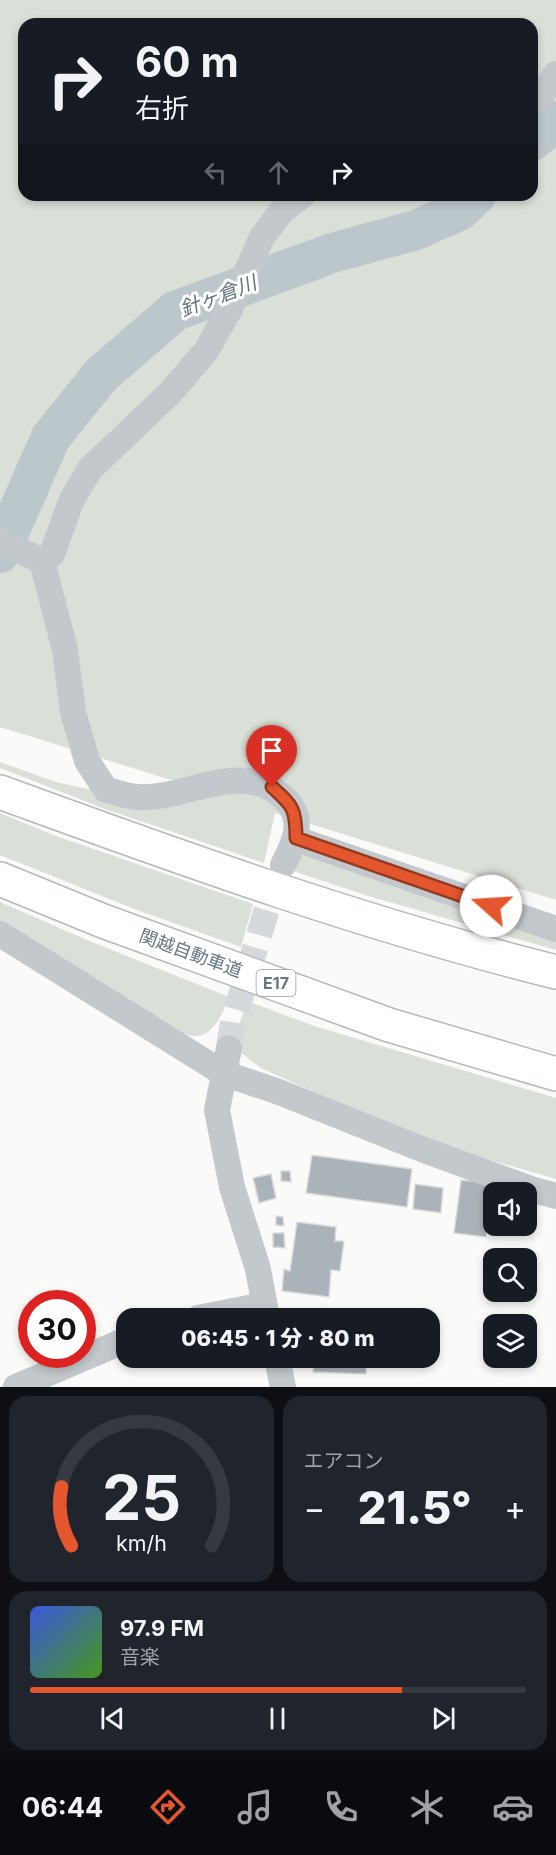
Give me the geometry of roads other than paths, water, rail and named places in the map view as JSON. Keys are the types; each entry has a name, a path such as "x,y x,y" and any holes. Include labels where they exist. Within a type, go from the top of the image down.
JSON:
{"highway":[{"path":"0,792 206,866 350,914 481,953 556,972"},
{"name":"関越自動車道","path":"0,879 104,921 389,1025 556,1074"}],"street":[{"path":"538,98 556,74"},
{"path":"42,561 52,555 72,499 90,469 170,393 206,351 230,309 262,237 282,211 295,201"},
{"path":"0,541 42,561"},
{"path":"42,561 65,650 73,712 87,761 106,789 138,797 237,780 272,787 290,804 296,818 296,838 283,865"},
{"path":"296,838 556,929"},
{"path":"0,934 223,1073 279,1092 424,1150 556,1196"},
{"path":"229,1048 217,1110 232,1187 258,1269 264,1308"},
{"path":"27,1385 116,1345"},
{"path":"279,1368 283,1387"}],"waterway":[{"name":"針ヶ倉川","path":"538,136 556,121"},
{"name":"針ヶ倉川","path":"0,553 51,437 101,375 175,311 332,253 416,230 459,211 470,201"}],"tunnel":[{"path":"229,1048 233,1022 272,892 281,871"}]}
